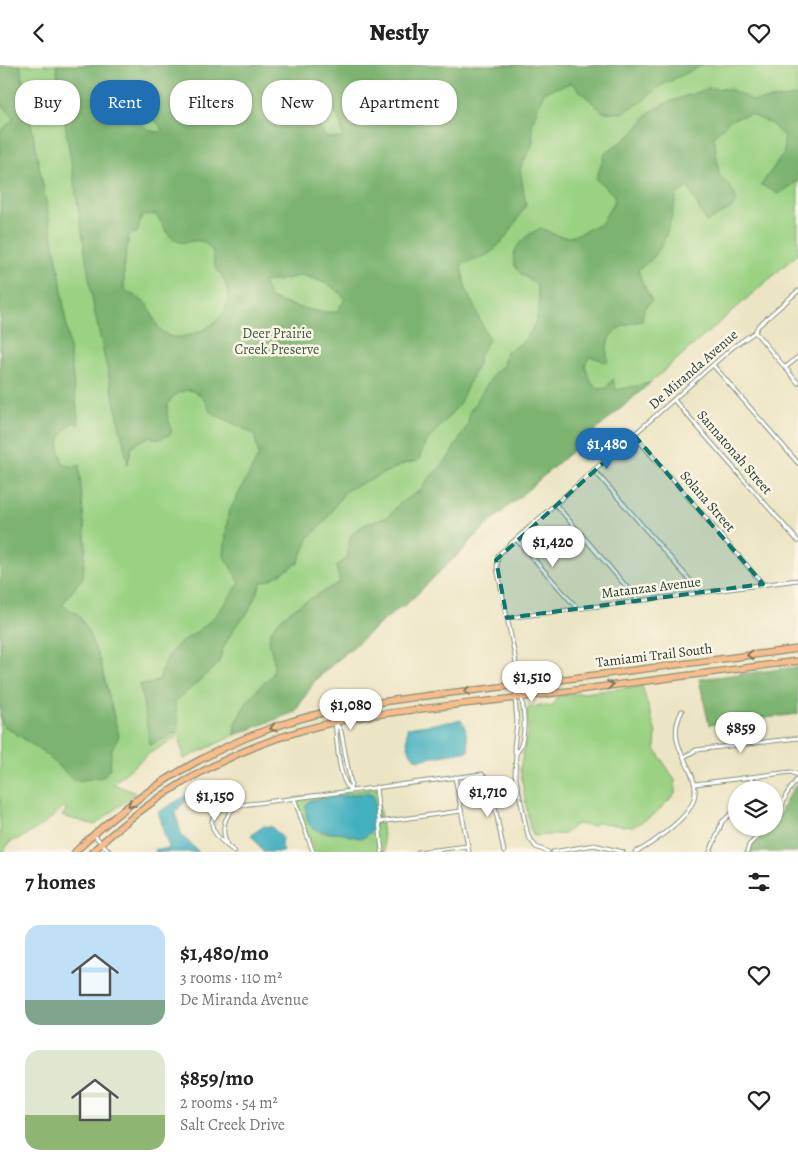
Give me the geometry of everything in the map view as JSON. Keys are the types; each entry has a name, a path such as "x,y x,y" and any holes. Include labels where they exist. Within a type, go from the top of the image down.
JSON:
{"main road":[{"name":"Tamiami Trail South","path":"75,852 93,834 148,791 212,753 265,730 334,711 798,649"},
{"name":"Tamiami Trail South","path":"92,852 156,800 216,765 276,739 336,722 798,661"}],"street":[{"name":"De Miranda Avenue","path":"518,685 496,560 500,553 713,365 755,332 758,326 798,291"},
{"path":"755,332 798,383"},
{"path":"785,368 798,357"},
{"path":"713,365 798,463"},
{"name":"Sannatonah Street","path":"674,400 798,541"},
{"name":"Solana Street","path":"634,435 763,584"},
{"path":"594,470 700,592"},
{"path":"556,505 638,600"},
{"path":"516,539 576,608"},
{"name":"Matanzas Avenue","path":"507,617 798,580"},
{"path":"516,754 522,743 522,697 518,685"},
{"path":"518,685 515,698 517,722 514,748 516,754 515,774 528,835 536,847 548,852"},
{"path":"334,711 338,749 346,785 350,790"},
{"path":"635,852 650,844 684,817 693,800 695,784 674,734 676,722 682,711"},
{"path":"336,722 341,731 352,784 350,790"},
{"path":"684,757 696,751 798,738"},
{"path":"338,749 344,748"},
{"path":"695,784 791,772 798,777 786,795 783,804"},
{"path":"234,852 216,837 212,823 219,811 236,806 482,774 490,781 504,852"},
{"path":"454,777 469,852"},
{"path":"750,777 751,781"},
{"path":"376,787 382,852"},
{"path":"294,798 313,852"},
{"path":"227,847 223,833 224,823 229,813 236,806"},
{"path":"379,822 461,811"},
{"path":"710,852 722,822 728,816"},
{"path":"93,834 110,852"},
{"path":"748,852 749,845 758,836"},
{"path":"418,852 468,845"},
{"path":"553,852 594,845 620,852"}],"highlighted area":[{"path":"634,435 763,584 507,618 496,560"}],"green space":[{"path":"0,65 20,65 23,80 15,80 15,125 31,125 60,276 79,425 74,422 65,431 59,445 63,463 72,467 79,465 86,546 83,577 62,605 78,614 86,627 100,661 119,736 111,751 110,768 103,777 75,781 42,751 3,725 0,714 0,132 14,118 0,102"},
{"name":"Deer Prairie Creek Preserve","path":"14,65 798,65 798,254 466,543 467,547 289,703 234,724 235,735 184,759 179,736 147,755 113,784 136,793 95,825 62,816 66,810 64,807 52,818 24,836 10,842 3,852 0,852 0,714 3,725 26,740 0,709 0,102 12,116"},
{"path":"56,65 703,65 660,86 640,103 622,113 603,112 571,83 544,92 532,123 533,143 520,169 526,205 508,234 490,253 461,266 466,289 489,340 479,355 478,364 458,406 426,442 418,461 404,464 345,491 324,523 309,537 298,563 270,580 262,582 247,614 235,627 224,646 218,664 175,702 179,732 150,745 140,684 150,684 159,680 169,655 181,642 214,617 240,583 224,556 228,514 259,455 254,434 210,412 202,397 188,390 174,396 168,404 167,412 171,434 158,440 150,436 132,446 128,464 94,309 65,125 80,125 80,80 58,80","holes":["155,214 173,239 178,242 201,241 212,250 215,267 222,276 227,288 227,306 223,313 210,326 201,331 175,337 166,334 159,328 146,303 124,289 124,266 129,234 137,233 142,215","302,275 326,284 341,294 345,299 337,312 321,312 270,298 263,282"]},
{"path":"709,88 730,89 754,101 798,96 798,181 779,194 761,185 784,153 784,137 771,124 750,114 730,120 714,136 719,175 731,188 737,200 730,209 706,222 688,187 677,194 669,226 661,247 647,263 638,269 642,282 652,301 644,308 642,321 626,325 614,332 607,344 608,361 593,357 588,358 585,366 592,384 600,389 606,388 613,379 616,390 650,383 486,526 407,604 400,607 318,676 295,712 235,735 237,721 243,708 256,690 270,678 274,670 269,639 274,626 290,611 340,582 336,566 347,558 350,537 356,530 366,524 388,517 400,503 421,490 426,481 447,460 468,424 469,413 495,372 503,366 506,351 519,345 533,327 538,312 539,299 536,284 521,273 514,263 515,250 519,244 541,228 558,236 571,237 601,224 615,200 613,194 596,179 606,152 630,136 650,112 666,103"},
{"path":"798,667 798,714 709,725 699,679"},
{"path":"642,686 656,733 655,749 675,780 675,794 654,815 632,827 597,823 592,826 576,824 564,834 534,836 530,828 520,769 528,730 527,708 541,705 552,707 557,696"},
{"path":"798,782 798,852 750,852 753,844 760,836 783,836 783,807"},
{"path":"377,788 385,852 314,852 294,798","holes":["366,793 374,801 376,815 360,838 340,833 321,833 309,819 306,810 309,801"]}],"water":[{"path":"461,720 465,726 469,751 417,760 411,754 407,741 407,728"},
{"path":"366,793 373,795 376,818 373,828 365,837 319,831 310,826 306,814 306,805 311,800"},
{"path":"189,794 189,798 175,812 182,836 199,852 155,852 156,849 168,849 169,846 158,812"},
{"path":"264,826 272,827 282,837 281,845 284,852 264,852 251,835"}]}
